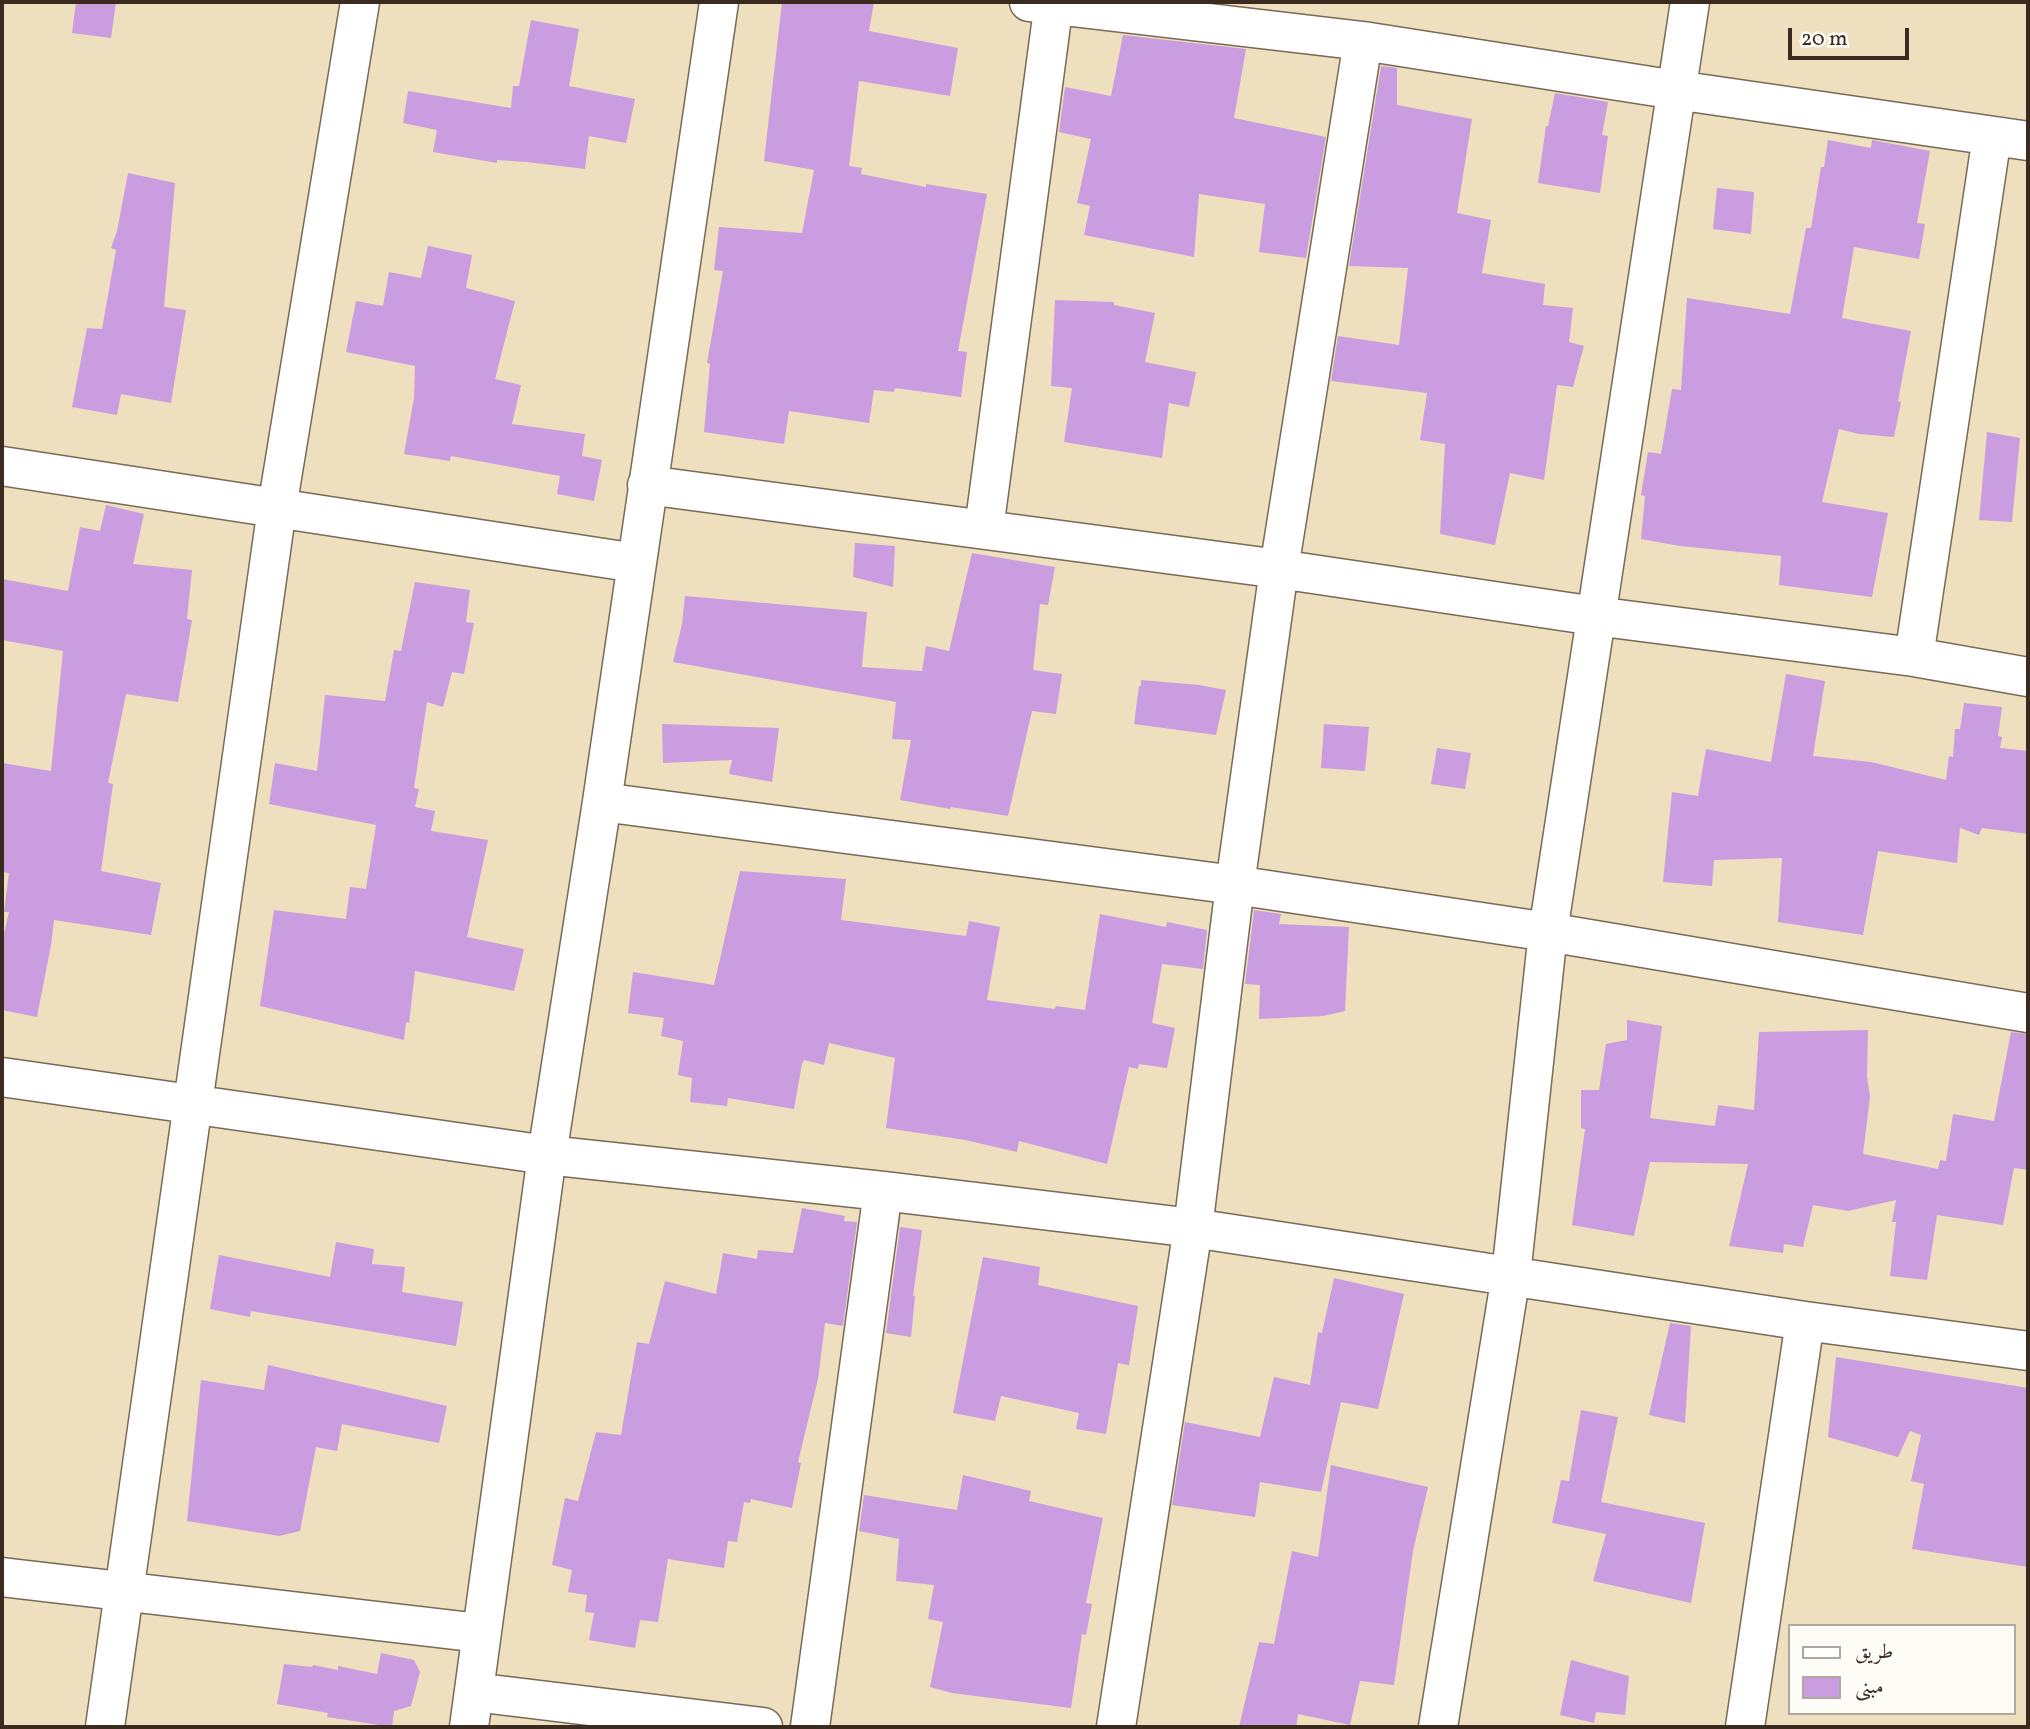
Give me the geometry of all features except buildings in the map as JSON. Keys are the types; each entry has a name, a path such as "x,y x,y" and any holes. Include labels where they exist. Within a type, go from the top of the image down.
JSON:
{"street":[{"path":"105,1727 277,508 360,2"},
{"path":"719,2 602,802 547,1155 480,1633 472,1710 763,1727"},
{"path":"1438,1727 1511,1275 1548,932 1690,2"},
{"path":"984,529 1046,3 1363,41 2010,139 1914,657"},
{"path":"1116,1727 1192,1228 1235,885 1279,569 1363,41"},
{"path":"2,466 636,563"},
{"path":"647,485 1279,569 1595,616 1914,657 2028,677"},
{"path":"602,802 1235,885 1548,932 2028,1013"},
{"path":"2,1077 547,1155 1192,1228 1805,1321 2028,1351"},
{"path":"810,1727 883,1191"},
{"path":"1745,1727 1805,1321"},
{"path":"2,1577 480,1633"}]}
